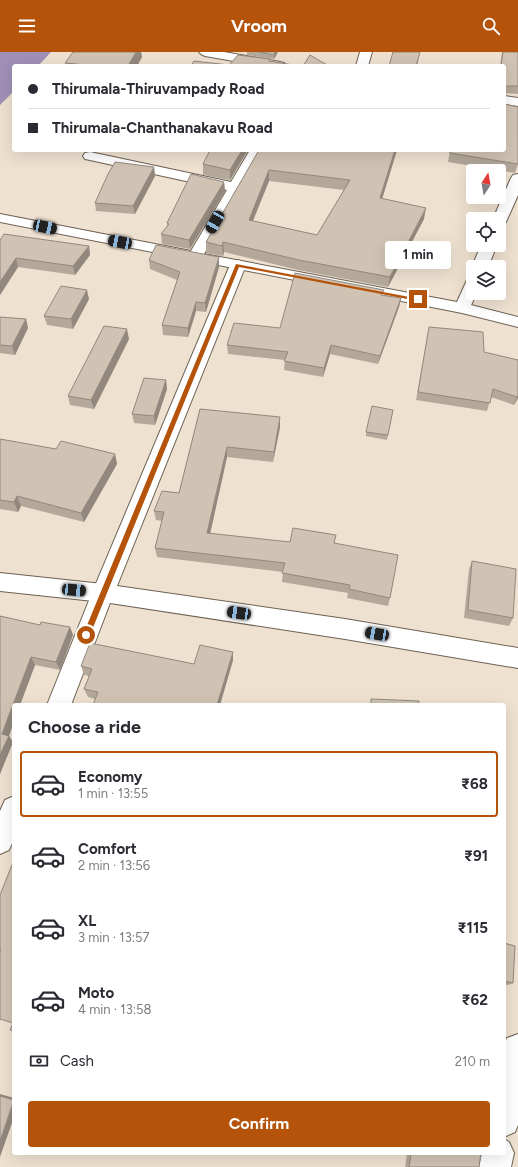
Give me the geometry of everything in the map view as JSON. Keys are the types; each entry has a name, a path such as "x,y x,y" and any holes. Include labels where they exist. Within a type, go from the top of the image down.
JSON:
{"street":[{"path":"205,52 227,54 271,64"},
{"path":"363,64 366,52"},
{"path":"506,100 518,102"},
{"path":"195,258 256,152"},
{"path":"90,156 235,187"},
{"path":"503,212 518,178"},
{"path":"0,218 195,258 462,308 518,322"},
{"path":"59,703 238,265"},
{"path":"462,308 466,299"},
{"path":"0,582 103,593 345,629 518,658"},
{"path":"0,841 12,814"},
{"path":"506,1111 518,1049"},
{"path":"495,1167 498,1155"}],"shaded area":[{"path":"0,52 51,52 40,64 12,64 12,93 0,105"}],"building":[{"path":"73,52 136,52 129,64 65,63"},
{"path":"259,52 275,52 274,55"},
{"path":"393,52 420,52 417,64 390,64"},
{"path":"503,52 518,52 518,86 506,86 506,64 501,64"},
{"path":"238,55 270,59 269,61 287,64 230,64"},
{"path":"310,55 325,64 304,64"},
{"path":"194,61 220,64 192,64"},
{"path":"506,104 518,107 518,164 450,153 506,152"},
{"path":"209,152 241,152 230,170 203,164"},
{"path":"258,152 394,152 380,198 426,208 390,277 299,260 223,242 222,246 206,242","holes":["269,170 350,180 317,235 249,220"]},
{"path":"115,162 154,167 133,206 95,203"},
{"path":"191,174 224,182 189,240 161,234 169,224 167,223"},
{"path":"4,234 89,246 73,266 16,258 0,282 0,240"},
{"path":"156,245 219,257 205,303 196,302 188,328 162,325 180,272 149,260"},
{"path":"295,273 384,290 381,295 401,298 380,356 331,345 324,368 284,361 288,352 227,345 234,323 280,328"},
{"path":"61,286 87,290 71,319 44,316"},
{"path":"0,317 26,319 12,346 0,345"},
{"path":"104,326 127,329 91,400 68,396"},
{"path":"429,327 483,332 484,352 518,360 517,397 493,389 490,403 418,392"},
{"path":"144,378 166,380 154,416 132,414"},
{"path":"372,406 393,410 388,435 366,432"},
{"path":"200,409 280,417 274,452 227,447 207,533 290,542 293,528 336,535 334,543 398,555 390,598 349,589 350,585 282,573 285,563 155,548 164,512 154,511 162,491 179,493"},
{"path":"0,439 56,449 61,441 115,454 81,513 17,496 14,502 0,500"},
{"path":"472,561 516,569 513,618 468,610"},
{"path":"0,616 40,625 41,622 70,627 56,662 31,657 14,703 12,703 12,707 2,734 9,736 0,755"},
{"path":"90,643 194,664 200,645 233,652 218,703 94,703 98,692 84,689 92,669 81,666"},
{"path":"371,699 419,701 419,703 371,703"},
{"path":"12,865 12,1023 0,1019 0,895"},
{"path":"506,944 515,946 513,983 506,981"},
{"path":"0,1096 12,1099 12,1106 0,1141"},
{"path":"411,1155 481,1155 479,1167 409,1167"}],"route":[{"path":"86,635 238,265 418,299"}]}
